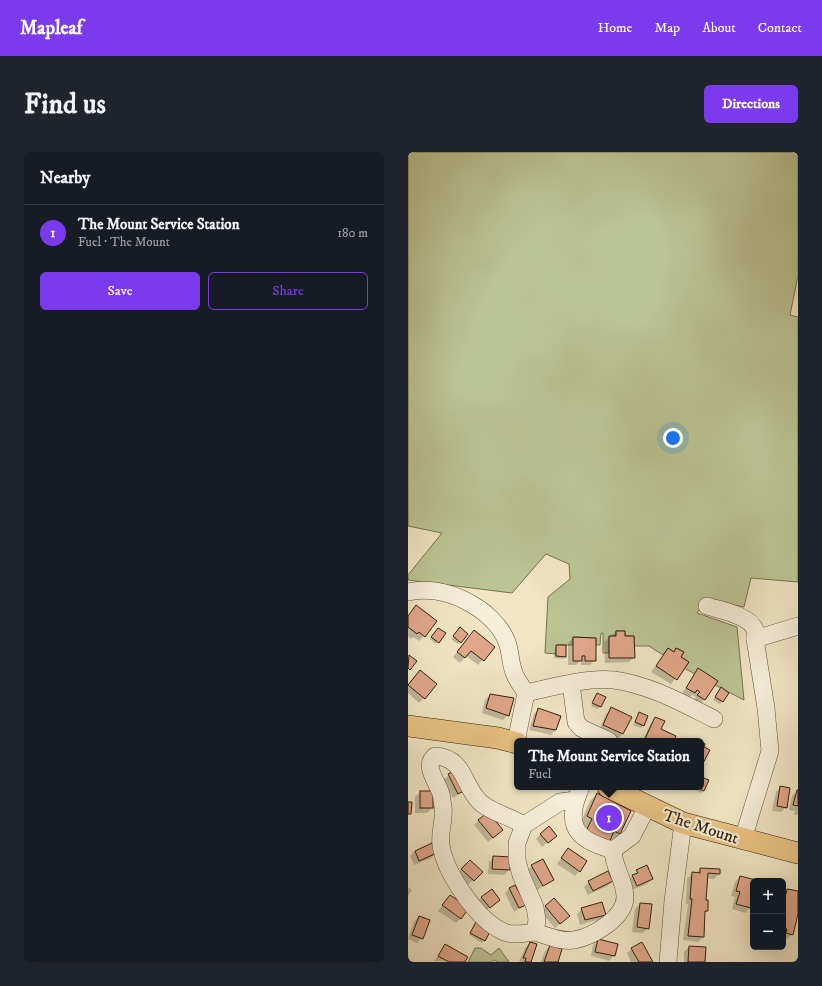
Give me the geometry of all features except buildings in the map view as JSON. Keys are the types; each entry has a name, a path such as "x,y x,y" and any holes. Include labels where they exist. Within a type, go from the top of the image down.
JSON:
{"main road":[{"path":"408,726 455,731 514,742"},
{"name":"The Mount","path":"614,790 683,823 798,853"}],"street":[{"path":"408,592 421,591 452,595 489,616 500,629 507,643 515,675 526,693 517,738"},
{"path":"706,606 737,614 748,622 754,629 766,708 770,751 743,839"},
{"path":"755,639 798,626"},
{"path":"526,693 597,680 614,680 653,690 714,719"},
{"path":"571,684 576,722 581,728 602,738"},
{"path":"524,825 478,800 461,770 453,760 444,756 435,756 431,759 429,766 441,794 443,810 441,846 455,882 486,919 504,932 518,934 535,932 560,939 574,940 587,936 612,922 620,911 625,899 623,884 613,860 613,850"},
{"path":"578,794 573,820 580,836 595,845 613,850"},
{"path":"535,932 537,920 535,907 521,875 517,860 517,843 524,825 560,802 578,794"},
{"path":"613,850 632,836 647,807"},
{"path":"668,962 673,901 683,823"}],"green space":[{"path":"408,152 798,152 798,276 790,315 798,317 798,582 751,578 744,607 706,599 697,613 737,627 744,700 715,685 718,681 695,674 684,668 689,662 681,657 684,652 677,648 674,652 668,648 663,655 649,646 634,646 634,636 625,636 625,631 616,631 616,636 609,636 609,653 603,653 603,633 601,633 600,645 596,645 596,638 573,637 573,645 557,645 556,654 545,653 548,597 570,579 569,564 546,554 512,593 408,580 408,575 442,533 408,526"},
{"path":"475,948 481,948 491,955 499,948 509,962 498,962 494,960 492,962 468,962"}],"place":[{"name":"The Mount Service Station","path":"609,818"}]}
